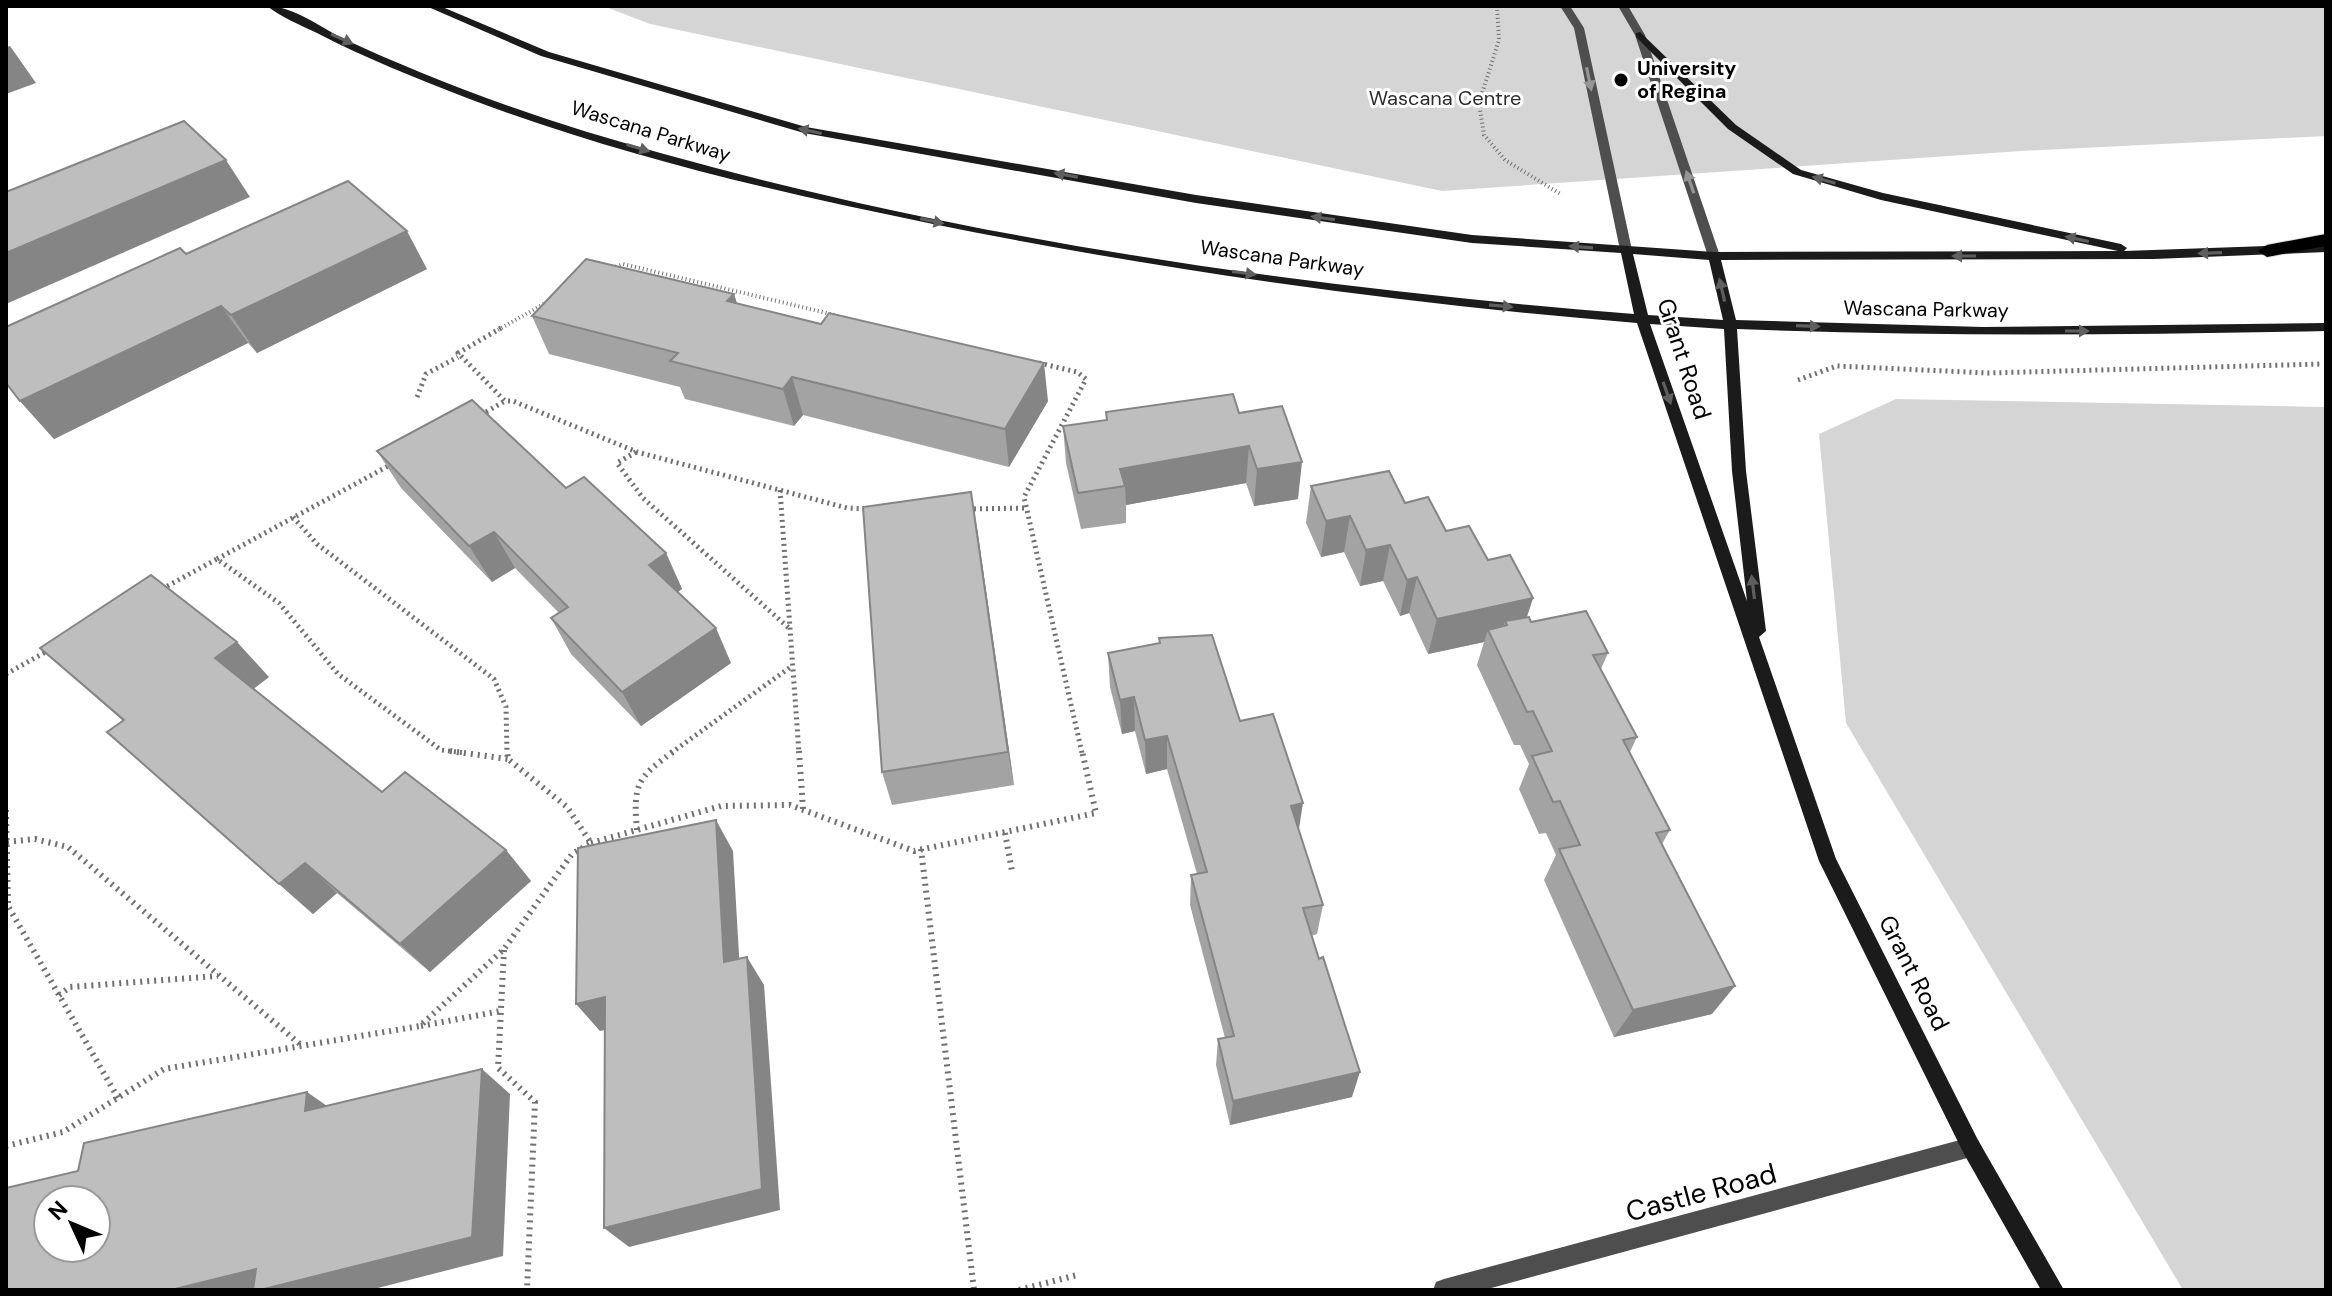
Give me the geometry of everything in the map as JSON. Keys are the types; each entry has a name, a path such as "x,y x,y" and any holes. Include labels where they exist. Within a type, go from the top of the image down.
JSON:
{"highway":[{"path":"2267,251 2326,240"}],"main road":[{"name":"Wascana Parkway","path":"272,6 463,94 712,171 1004,236 1215,269 1463,302 1642,319 1999,331 2326,327"},
{"name":"Wascana Parkway","path":"431,6 545,54 804,130 1329,219 1472,239 1714,256 2154,255 2326,248"},
{"path":"1640,35 1732,127 1797,172 1881,196 2154,255"},
{"name":"Grant Road","path":"1626,250 1642,319 1828,861 1971,1147 2053,1290"},
{"name":"Grant Road","path":"1714,256 1730,323 1739,471 1762,665"}],"street":[{"path":"1565,6 1579,28 1626,250"},
{"path":"1623,6 1640,35 1714,256"},
{"name":"Castle Road","path":"1444,1290 1971,1147"}],"path":[{"path":"1497,6 1502,18 1500,41 1479,105 1482,128 1497,155 1562,195"},
{"path":"599,274 623,264 850,318"},
{"path":"417,397 426,374 458,357 467,345 560,295"},
{"path":"458,357 505,401"},
{"path":"420,1026 504,949 572,854 591,843 721,806 790,805 914,851 1096,813 1026,493 1087,384 1082,374 1031,361"},
{"path":"1798,380 1837,366 1988,373 2326,364"},
{"path":"475,419 505,401 513,401 637,452 847,508 874,510"},
{"path":"637,452 617,463 643,498 791,629"},
{"path":"148,597 405,457"},
{"path":"780,490 803,809"},
{"path":"954,510 1027,508"},
{"path":"293,517 317,544 439,635 502,688 508,759"},
{"path":"217,559 279,603 338,674 441,750 508,759 571,811 581,822 591,843"},
{"path":"6,674 55,647"},
{"path":"637,830 634,794 644,773 793,666"},
{"path":"6,810 8,906 118,1098"},
{"path":"1005,833 1012,871"},
{"path":"7,842 35,839 68,847 301,1046"},
{"path":"921,849 974,1290"},
{"path":"504,949 498,1068 535,1102 527,1290"},
{"path":"59,995 70,987 219,976"},
{"path":"6,1146 63,1132 164,1069 501,1011"},
{"path":"1019,1290 1077,1275"}],"green space":[{"name":"Wascana Centre","path":"603,6 2326,6 2326,136 2021,151 1442,191 650,24"},
{"path":"1896,399 2326,407 2326,1290 2183,1290 1846,723 1819,434"}],"building":[{"path":"184,121 226,160 6,253 6,192"},
{"path":"348,181 407,231 231,315 221,306 20,401 6,383 6,327 180,248 186,254"},
{"path":"586,259 734,294 727,301 821,324 829,313 1044,363 1005,429 792,377 783,389 670,361 678,353 532,316"},
{"path":"1233,394 1239,413 1282,406 1302,462 1257,469 1249,446 1120,469 1125,486 1078,493 1063,426 1107,420 1106,412"},
{"path":"472,400 566,488 584,477 666,553 649,565 716,628 622,692 551,618 568,607 494,532 469,546 377,451"},
{"path":"1389,471 1405,503 1428,497 1446,531 1469,526 1488,560 1510,555 1533,598 1437,619 1417,577 1407,580 1390,545 1366,550 1350,516 1326,521 1311,486"},
{"path":"971,492 1008,752 882,772 863,507"},
{"path":"151,575 237,642 215,658 382,792 405,772 506,850 400,944 305,863 279,884 107,732 124,720 40,648"},
{"path":"1586,611 1608,653 1593,655 1637,737 1623,740 1670,830 1656,833 1735,986 1633,1010 1559,849 1580,845 1560,801 1553,802 1532,756 1552,751 1533,711 1527,712 1488,630 1507,625 1505,621 1529,617 1531,622"},
{"path":"1212,635 1240,721 1273,714 1303,803 1291,806 1323,905 1303,908 1319,959 1323,957 1360,1072 1233,1101 1218,1039 1234,1036 1191,875 1207,872 1167,736 1145,740 1134,697 1120,700 1108,653 1160,643 1159,638"},
{"path":"716,820 724,962 747,957 762,1189 604,1228 605,997 576,1004 578,848"},
{"path":"482,1069 472,1237 260,1290 253,1290 256,1269 171,1290 6,1290 6,1188 78,1171 84,1143 307,1092 305,1111"}],"place":[{"name":"University of Regina","path":"1621,80"}]}
